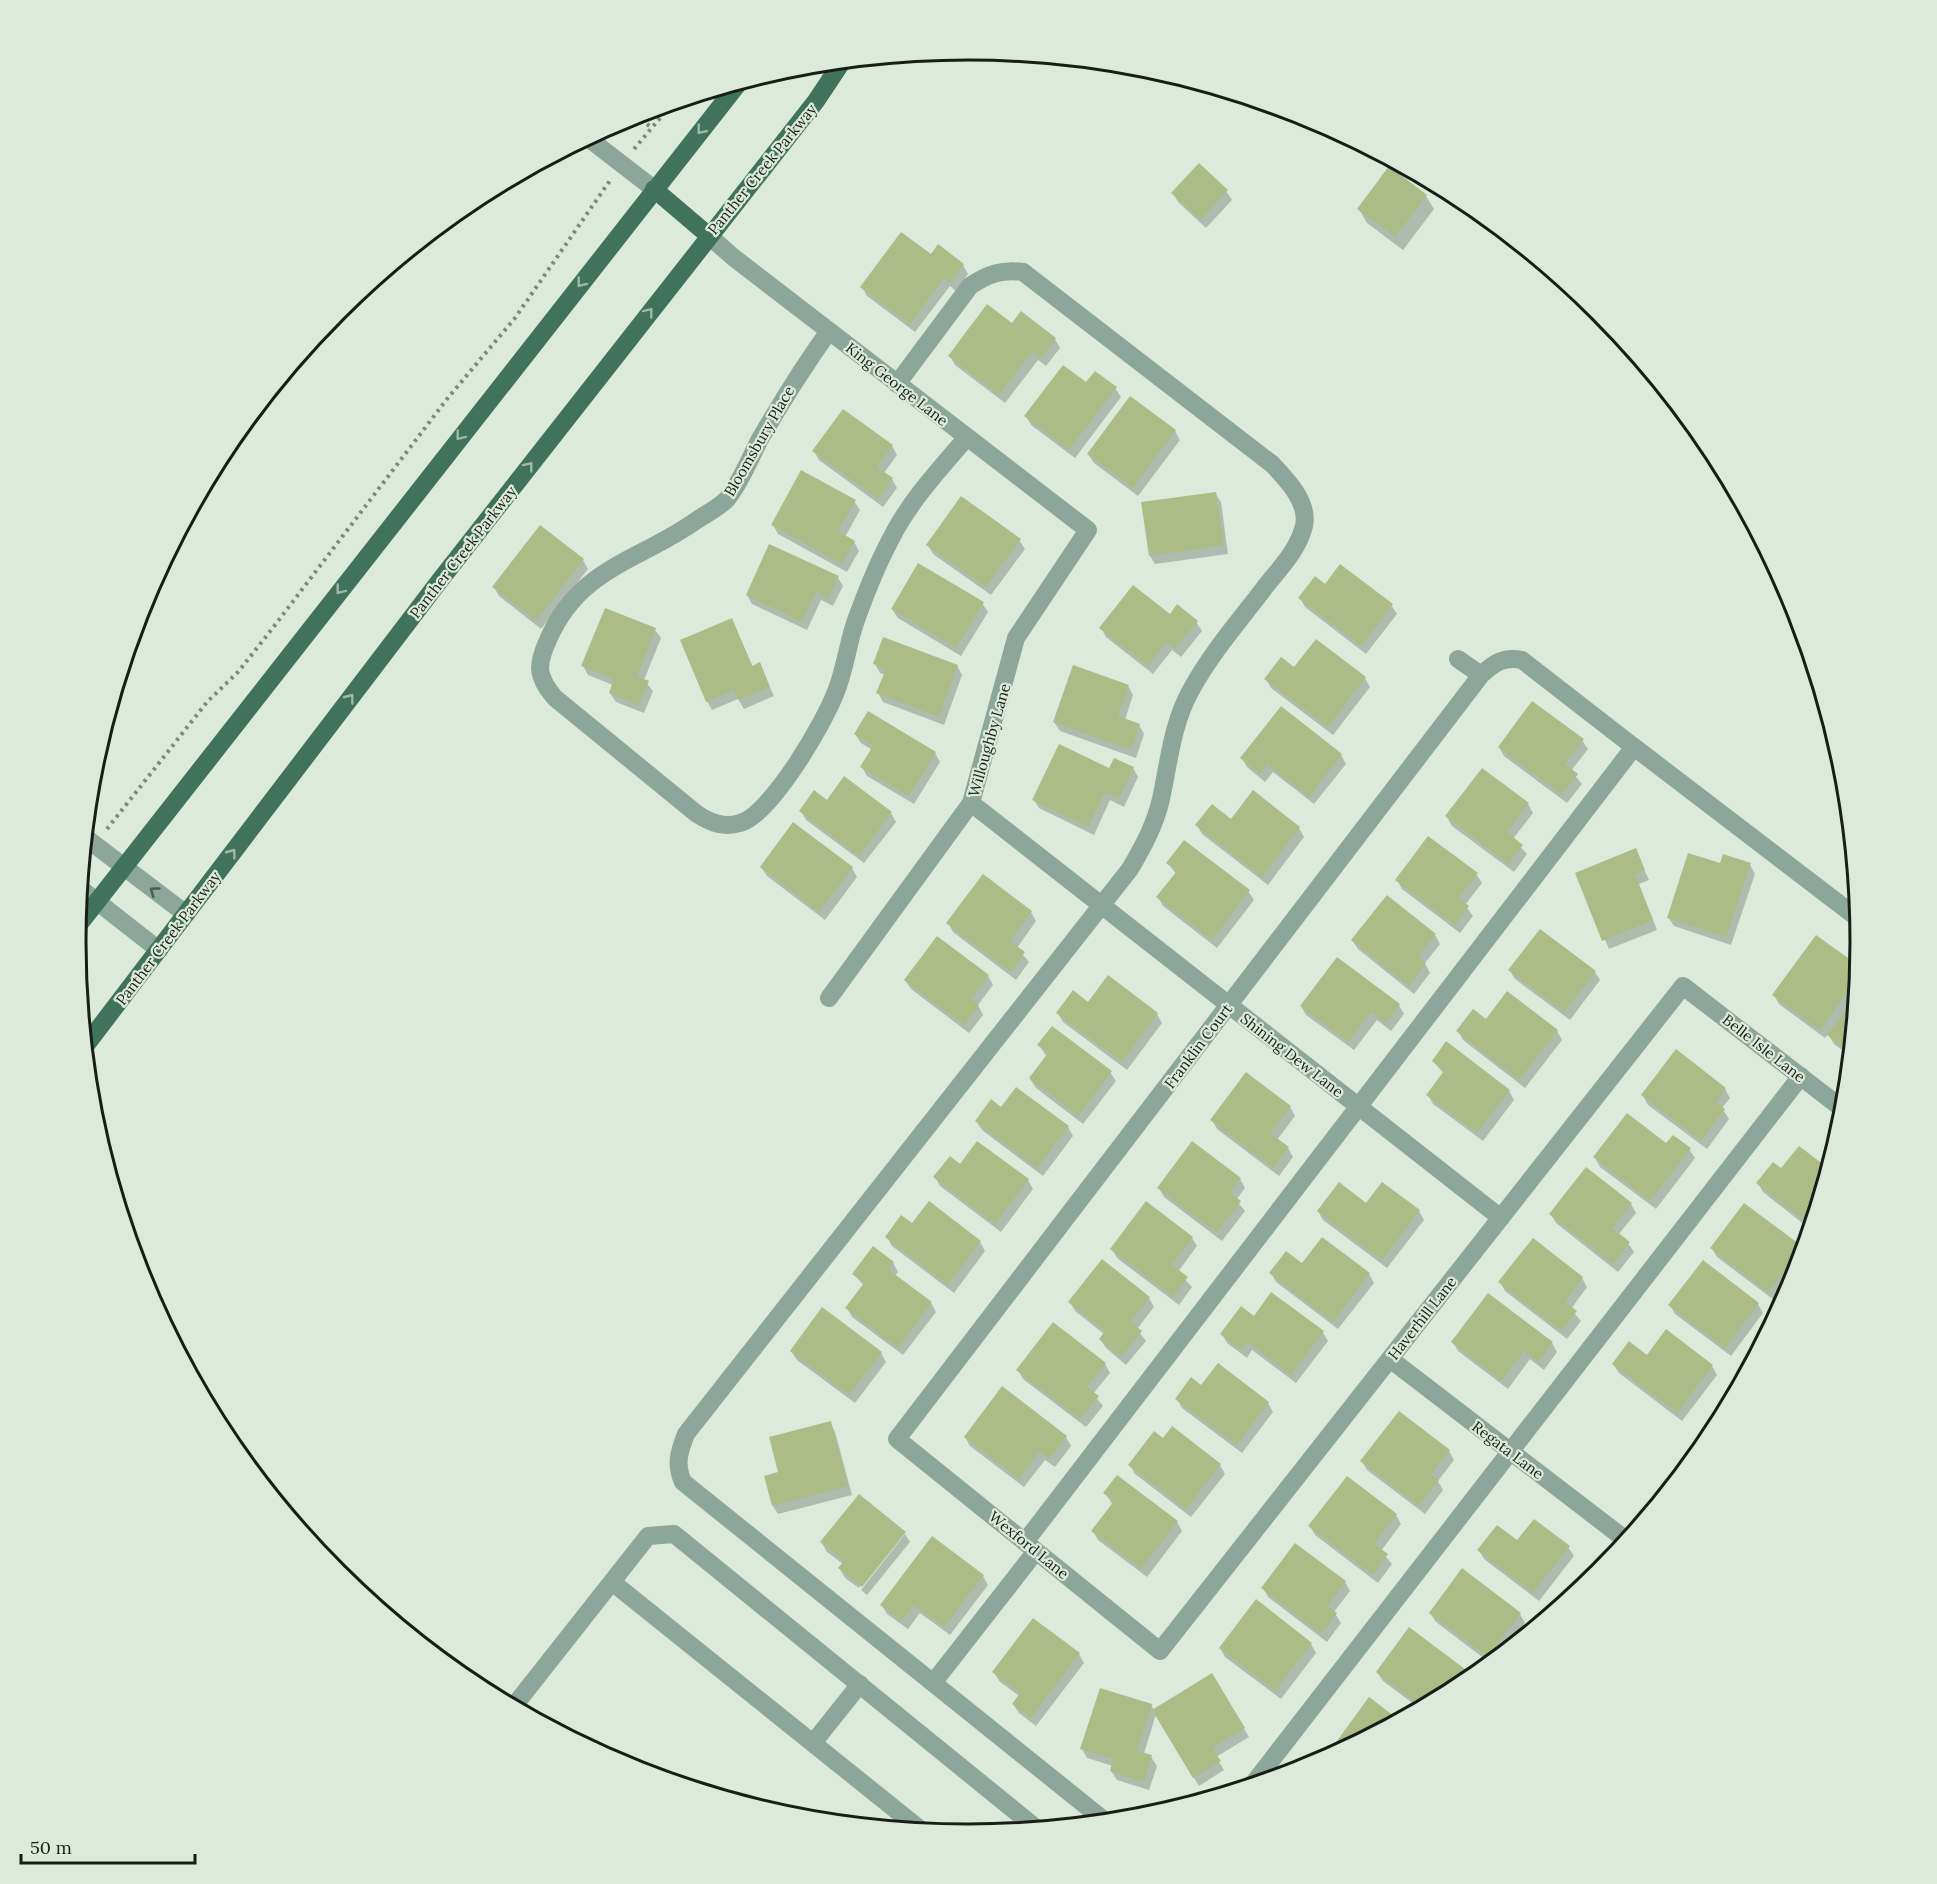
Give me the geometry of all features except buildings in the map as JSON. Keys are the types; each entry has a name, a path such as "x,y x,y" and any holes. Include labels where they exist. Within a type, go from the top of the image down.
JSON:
{"main road":[{"name":"Panther Creek Parkway","path":"92,1037 708,235 816,102 836,71"},
{"path":"87,914 731,93"},
{"path":"654,189 708,235"}],"street":[{"path":"595,143 654,189"},
{"name":"King George Lane","path":"708,235 1088,530"},
{"path":"897,384 970,286 987,275 1007,270 1023,272 1272,464 1292,485 1302,507 1304,524 1296,547 1211,657 1190,691 1177,720 1161,801 1149,838 1130,869 686,1434 678,1456 677,1470 683,1482 1096,1814"},
{"name":"Bloomsbury Place","path":"829,331 793,380 726,500 675,536 610,568 588,585 552,631 540,668 541,682 555,698 697,814 711,823 741,823 757,814 809,746 838,687 854,626 872,578 895,530 921,492 967,437"},
{"name":"Willoughby Lane","path":"829,998 971,803 1016,638 1088,530"},
{"path":"1458,659 1481,675 1495,662 1511,658 1522,660 1849,912"},
{"name":"Franklin Court","path":"897,1439 1481,675"},
{"path":"933,1683 1030,1546 1359,1107 1634,747"},
{"name":"Shining Dew Lane","path":"971,803 1501,1218"},
{"path":"92,843 122,868 186,914"},
{"path":"88,896 159,950"},
{"name":"Belle Isle Lane","path":"1683,986 1836,1103"},
{"name":"Haverhill Lane","path":"1160,1651 1683,986"},
{"path":"1262,1773 1509,1450 1801,1076"},
{"name":"Regata Lane","path":"1390,1359 1621,1536"},
{"name":"Wexford Lane","path":"897,1439 1160,1651"},
{"path":"518,1701 648,1536 674,1534 1028,1822"},
{"path":"612,1582 911,1822"},
{"path":"813,1743 860,1684"}],"path":[{"path":"638,144 663,115"},
{"path":"644,122 652,128"},
{"path":"110,825 207,702 238,672 447,399 515,318 606,185"}]}
